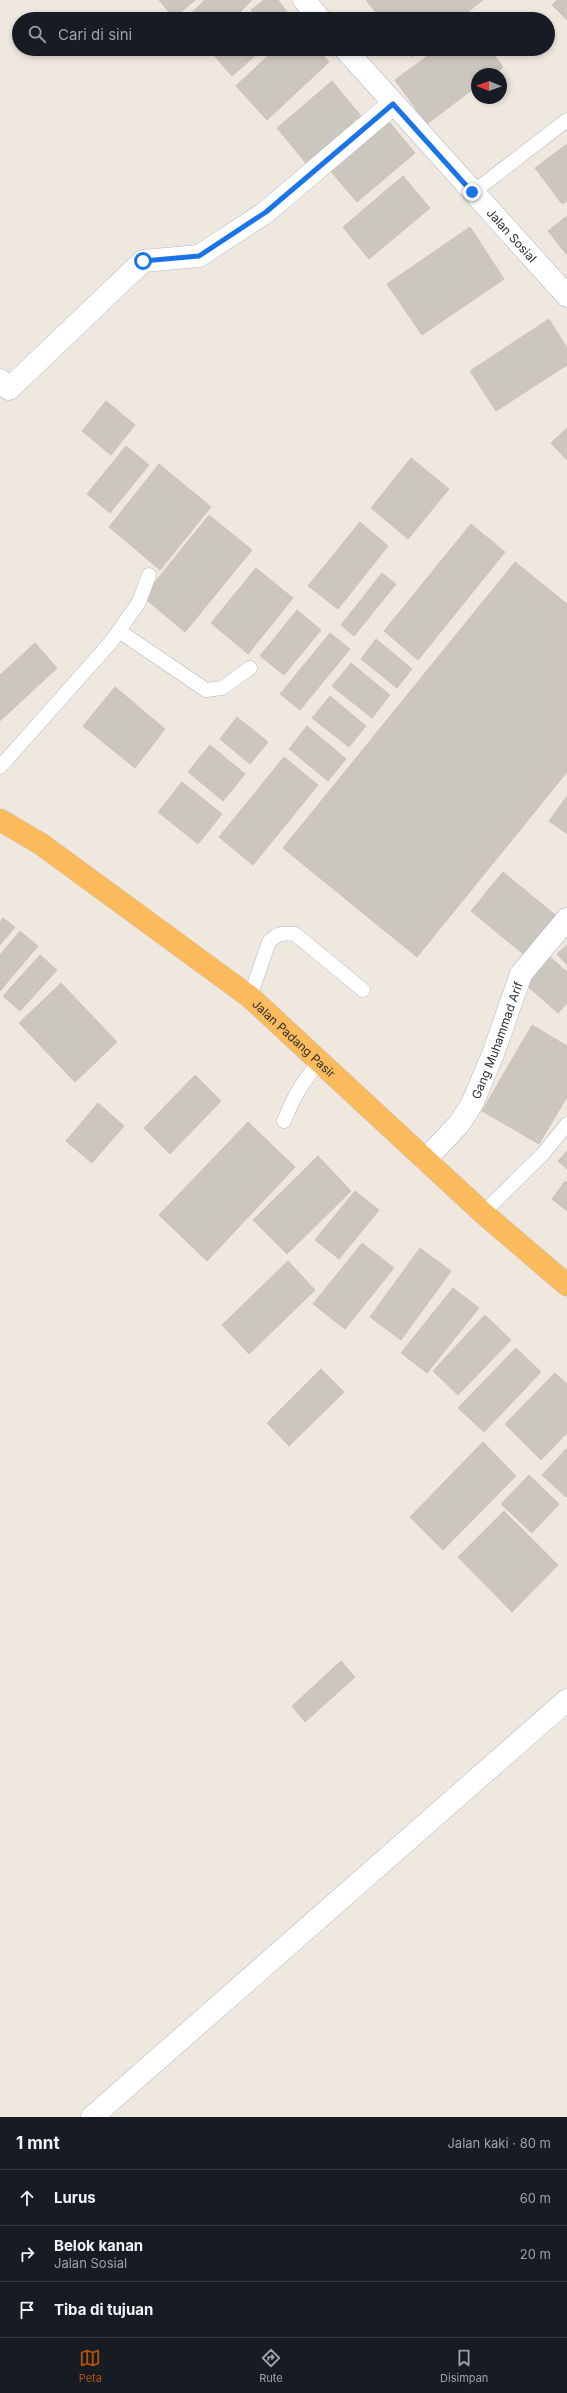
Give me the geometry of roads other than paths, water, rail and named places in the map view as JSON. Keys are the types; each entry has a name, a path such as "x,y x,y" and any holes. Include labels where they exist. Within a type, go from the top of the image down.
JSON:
{"highway":[{"name":"Jalan Padang Pasir","path":"0,820 41,844 250,997 483,1213 567,1285"}],"street":[{"path":"304,0 314,12"},
{"name":"Jalan Sosial","path":"351,56 567,296"},
{"path":"0,380 9,389 143,261 199,256 266,212 393,104"},
{"name":"Gang Muhammad Arif","path":"425,1160 459,1124 472,1104 493,1054 522,974 567,919"},
{"path":"92,2117 567,1700"}],"lane":[{"path":"472,192 567,120"},
{"path":"0,766 119,631 139,602 149,576"},
{"path":"119,631 206,690 222,688 250,668"},
{"path":"250,997 269,942 274,936 283,933 295,934 363,990"},
{"path":"284,1121 293,1097 302,1081 320,1062"},
{"path":"483,1213 544,1154 567,1124"}]}
